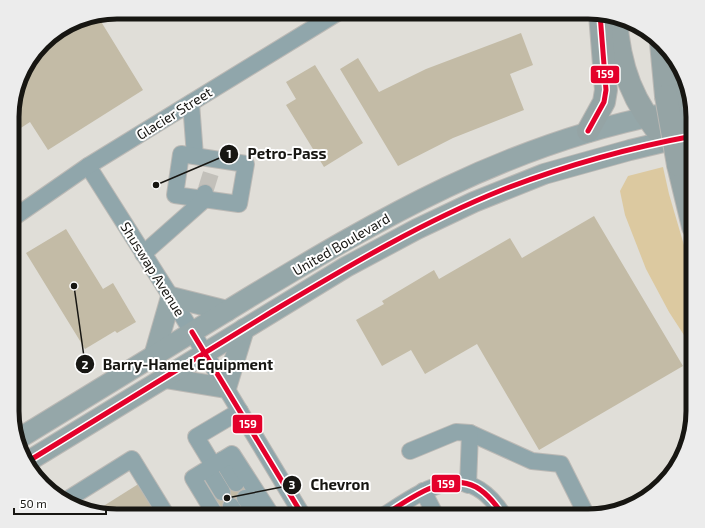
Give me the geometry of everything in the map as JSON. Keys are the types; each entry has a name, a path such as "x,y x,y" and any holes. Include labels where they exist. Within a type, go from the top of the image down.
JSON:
{"highway":[{"path":"588,131 603,103 606,92 600,20"},
{"path":"617,23 618,41 626,76 647,117 666,141"},
{"path":"666,56 686,122"},
{"path":"681,84 678,165 686,198"}],"main road":[{"name":"United Boulevard","path":"22,436 325,251 428,195 518,155 588,131 647,117 680,99"},
{"name":"United Boulevard","path":"32,459 346,267 417,229 474,202 544,174 666,141 686,137"},
{"path":"154,356 172,298 227,311"},
{"path":"165,378 226,388 244,329"}],"street":[{"name":"Glacier Street","path":"19,214 88,166 327,19"},
{"path":"191,102 195,156"},
{"path":"181,154 195,156 212,166 246,164 239,204 205,195 175,195 181,154"},
{"name":"Shuswap Avenue","path":"88,166 172,298 299,509"},
{"path":"143,254 205,195"},
{"path":"222,492 214,465 196,437 240,411"},
{"path":"410,450 456,432 470,433 532,461 561,464 584,509"},
{"path":"462,484 470,433"},
{"path":"212,509 193,478 232,454 267,509"},
{"path":"71,497 132,459 163,509"},
{"path":"214,465 236,483"},
{"path":"394,509 423,491 440,484 462,484 483,492 498,509"},
{"path":"423,491 432,509"},
{"path":"245,498 252,509"}],"shaded area":[{"path":"663,167 669,194 686,252 686,338 669,312 646,269 625,215 620,191 628,176"}],"building":[{"path":"100,21 143,90 48,150 30,122 19,129 22,92 29,74 39,57 52,43 68,32 79,26"},
{"path":"521,33 533,65 510,74 524,110 453,138 398,166 340,69 358,58 379,92 426,69"},
{"path":"315,65 363,143 324,167 286,105 296,99 286,82"},
{"path":"594,216 683,366 539,450 477,344 425,374 411,350 382,366 356,320 384,304 382,301 434,270 439,279 510,238 522,258"},
{"path":"66,229 103,289 113,283 136,322 117,333 115,331 85,349 26,253"},
{"path":"243,478 253,493 227,509 223,509 214,497"},
{"path":"140,483 156,509 111,509 101,507"}],"tunnel":[{"path":"206,189 211,173"}],"transit line":[{"name":"159","path":"588,131 604,102 606,90 600,20"},
{"name":"159","path":"32,459 301,294 385,246 443,216 502,190 549,173 620,152 686,137"},
{"name":"159","path":"192,332 299,509"},
{"name":"159","path":"394,509 427,490 440,485 452,483 464,483 476,487 488,496 499,509"}],"place":[{"name":"Petro-Pass","path":"156,185"},
{"name":"Barry-Hamel Equipment","path":"74,286"},
{"name":"Chevron","path":"227,498"}]}
